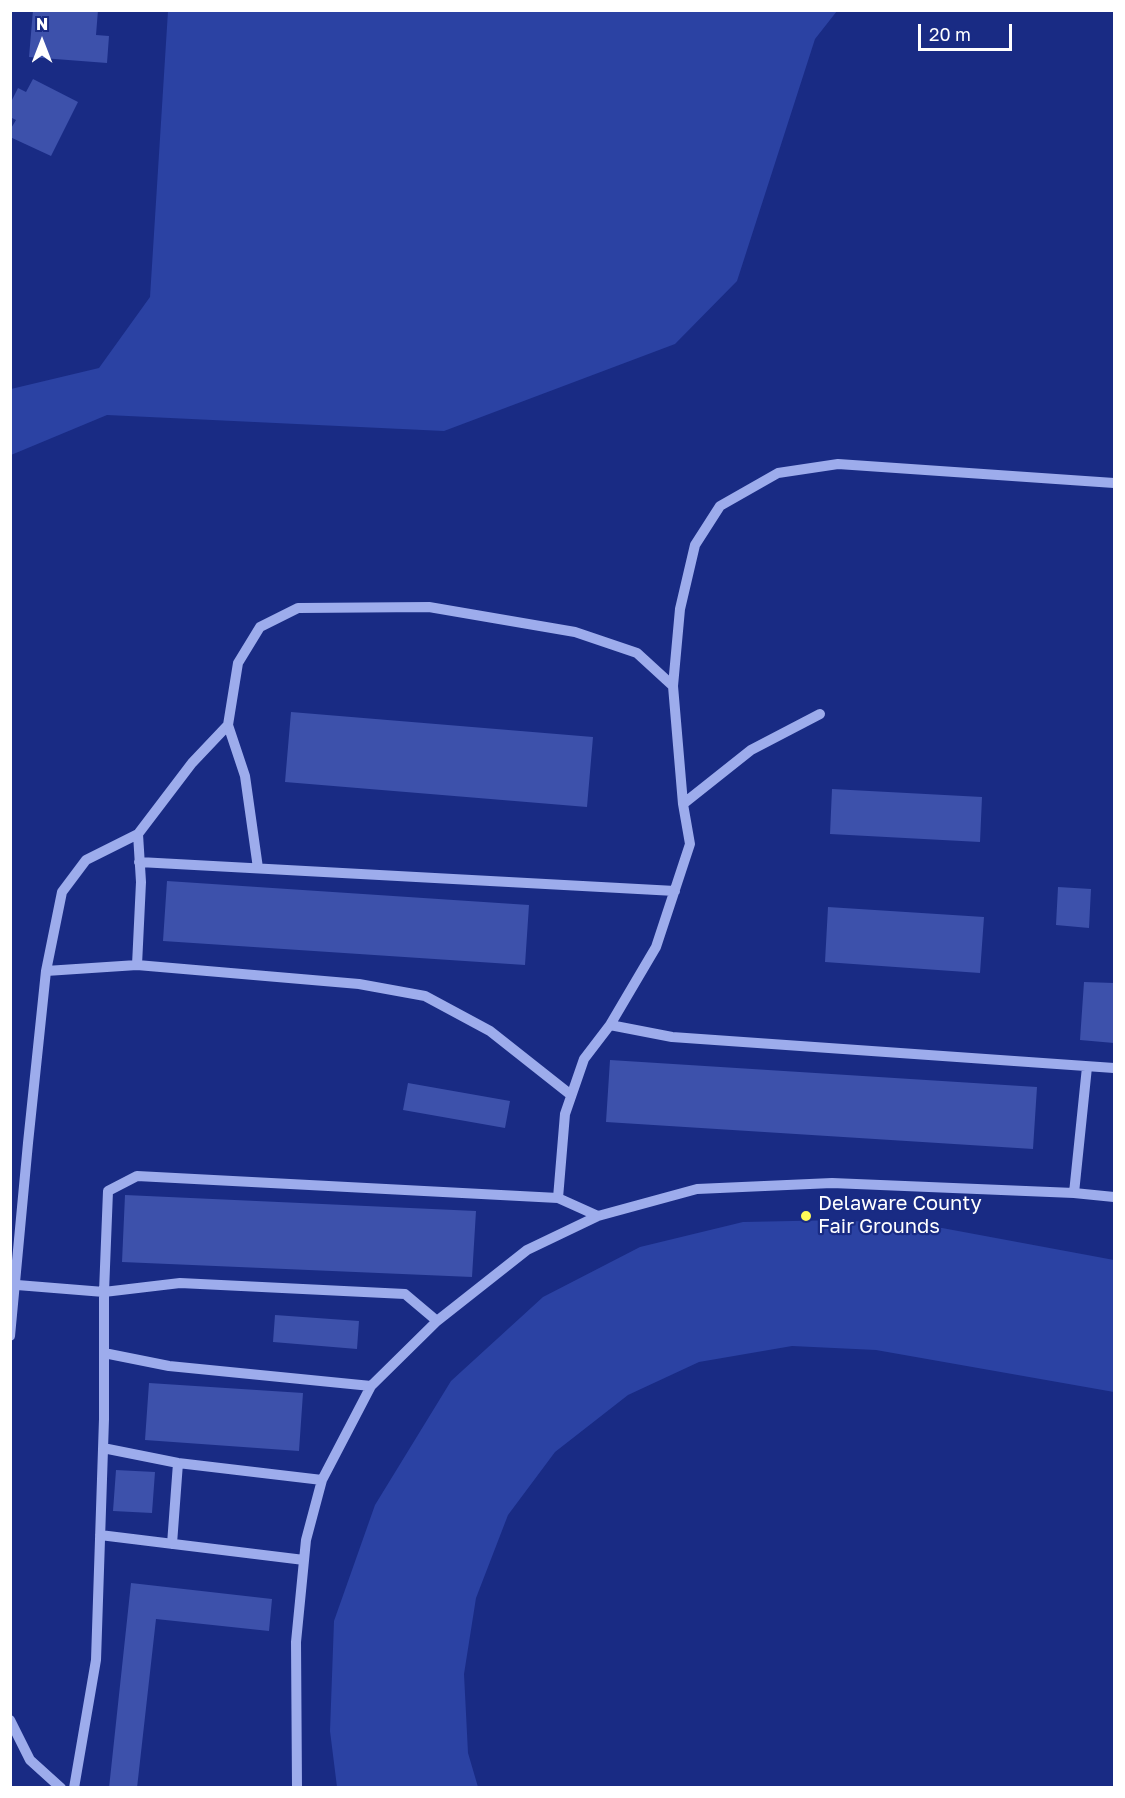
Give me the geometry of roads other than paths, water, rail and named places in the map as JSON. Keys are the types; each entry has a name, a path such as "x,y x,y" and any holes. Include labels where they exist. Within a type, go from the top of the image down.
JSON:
{"lane":[{"path":"558,1198 565,1114 584,1059 610,1025 656,947 690,844 683,804 673,686 680,609 695,545 720,506 778,473 838,464 1114,483"},
{"path":"258,868 245,776 228,725 238,663 260,627 298,608 429,607 575,632 637,653 673,686"},
{"path":"683,804 751,750 820,714"},
{"path":"10,1336 46,971 62,892 86,860 138,834 192,762 228,725"},
{"path":"137,965 141,882 138,834"},
{"path":"140,862 675,891"},
{"path":"46,971 137,965 359,984 425,996 490,1031 571,1095"},
{"path":"610,1025 672,1037 1114,1068"},
{"path":"1074,1193 1087,1066"},
{"path":"74,1788 96,1660 108,1191 137,1176 558,1198 598,1216"},
{"path":"297,1788 296,1642 306,1540 322,1480 370,1386 437,1321 527,1250 598,1216 698,1189 832,1183 1074,1193 1114,1197"},
{"path":"16,1284 104,1292 180,1283 405,1294 437,1321"},
{"path":"104,1353 169,1366 370,1386"},
{"path":"103,1448 178,1463 322,1480"},
{"path":"172,1544 178,1463"},
{"path":"100,1535 304,1560"},
{"path":"10,1720 30,1760 61,1788"}],"place":[{"name":"Delaware County Fair Grounds","path":"806,1216"}]}
